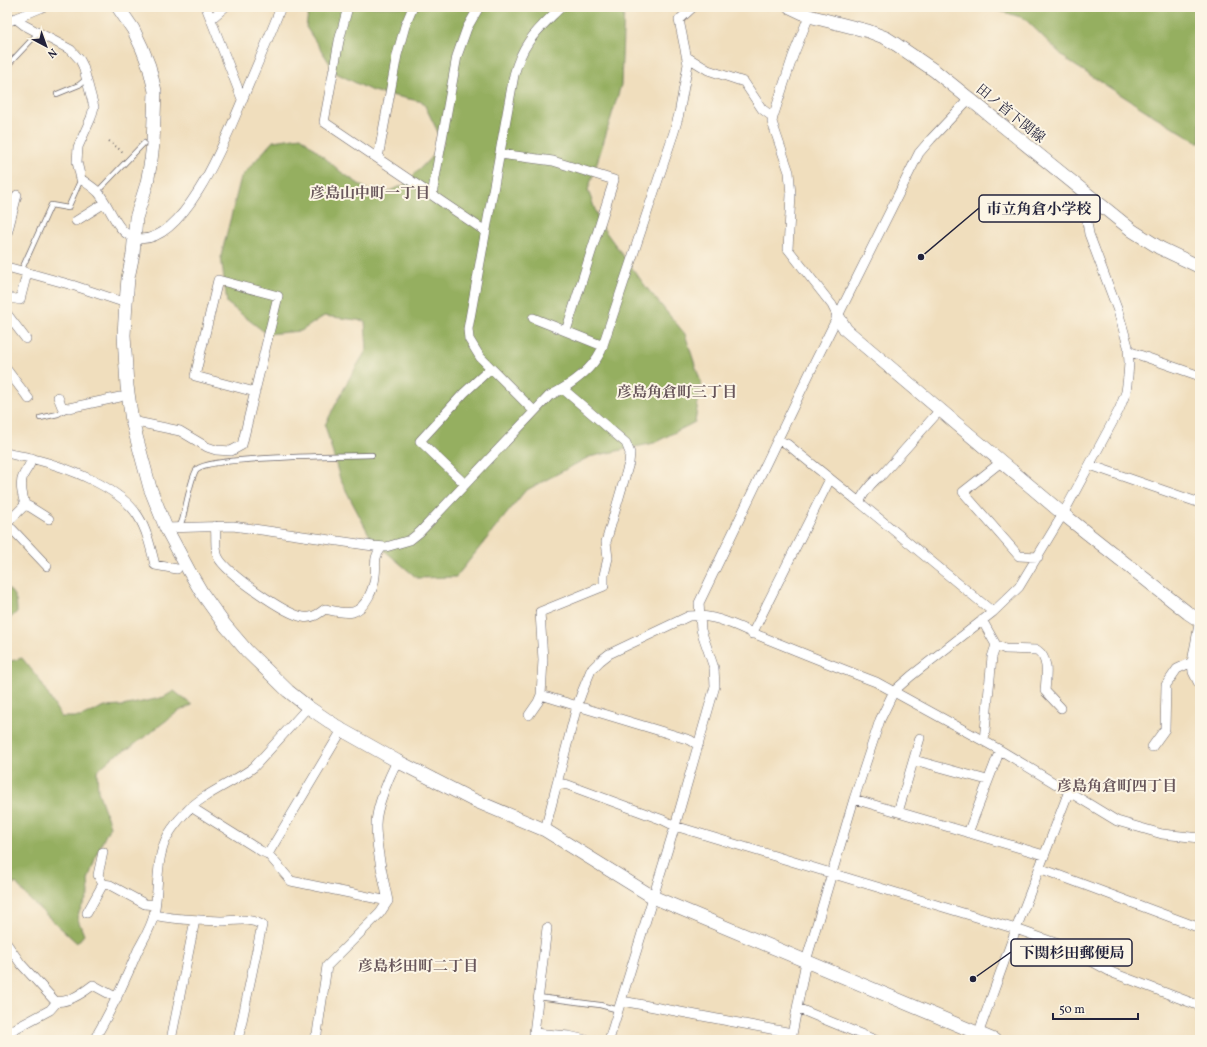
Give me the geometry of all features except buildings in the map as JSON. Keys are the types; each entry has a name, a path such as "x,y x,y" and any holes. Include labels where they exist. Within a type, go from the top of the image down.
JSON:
{"street":[{"path":"11,20 42,7"},
{"path":"118,7 133,29 142,48 149,66 155,92 151,160 147,183 136,218 126,303 124,335 126,386 132,421 150,488 173,528 189,571 202,593 224,624 252,657 288,691 308,707 342,730 397,761 471,798 545,830 653,897 806,961 977,1037 994,1040"},
{"path":"206,7 242,99"},
{"path":"211,19 225,7"},
{"path":"11,20 71,50 80,60 94,107 91,118 78,146 77,162 81,179 98,191 117,224 127,234 134,238 150,238 172,224 184,211 216,161 281,7"},
{"path":"348,7 339,40 324,122 485,231"},
{"path":"378,158 397,55 405,26 413,7"},
{"path":"534,411 491,368 474,348 469,339 468,329 485,231 518,61 523,49 531,37 561,7"},
{"path":"173,528 233,526 382,547 410,540 420,532 549,396 563,389 575,380 597,360 603,346 674,132 684,92 688,64 679,20 693,7"},
{"name":"田ノ首下関線","path":"790,7 809,16 868,31 886,38 935,71 1133,231 1160,248 1200,267"},
{"path":"432,195 457,56 475,9"},
{"path":"809,16 793,56 772,122 787,164 789,177 791,195 788,249 832,305 846,330 1063,514 1188,613 1200,620 1192,662 1193,672 1200,686"},
{"path":"687,57 708,70 744,82 762,109 773,117"},
{"path":"609,1040 715,686 714,668 701,630 699,603 838,317 920,153 931,139 969,99"},
{"path":"500,154 553,161 614,180 566,331"},
{"path":"7,234 17,195"},
{"path":"620,1006 792,1036 806,961 831,874 880,720 894,691 1004,603 1019,587 1038,557 1090,465 1119,410 1126,392 1129,363 1128,350 1118,311 1089,234 1087,222 1090,197"},
{"path":"76,222 105,203"},
{"path":"7,267 72,285 126,303"},
{"path":"7,297 20,300 24,272"},
{"path":"132,421 180,431 207,447 216,450 230,451 242,444 255,392 278,296 218,280 195,376 255,392"},
{"path":"7,314 26,339"},
{"path":"534,318 603,346"},
{"path":"1128,350 1200,376"},
{"path":"465,484 420,441 464,393 491,368"},
{"path":"7,370 29,399"},
{"path":"529,715 538,702 540,695 543,660 540,612 604,586 604,575 608,558 606,542 629,463 630,453 626,444 563,389"},
{"path":"58,397 62,407 69,408 120,397"},
{"path":"859,502 864,493 876,479 882,475 940,410"},
{"path":"778,440 787,444 993,612"},
{"path":"7,453 32,458 69,471 116,494 138,516 148,539 155,565 177,569"},
{"path":"25,505 22,479 23,475 31,464 32,458"},
{"path":"1001,462 963,492 1019,556 1038,557"},
{"path":"1090,465 1200,503"},
{"path":"752,634 830,479"},
{"path":"25,505 30,506 49,519"},
{"path":"7,523 25,505"},
{"path":"7,526 12,529 48,566"},
{"path":"215,526 218,555 229,569 270,601 304,618 316,615 325,609 346,612 355,611 360,607 367,598 374,584 376,555 382,547"},
{"path":"545,830 577,706 591,670 609,654 689,616 700,615 718,619 752,634 876,682 1000,750 1117,821 1162,834 1200,838"},
{"path":"982,620 996,645 1005,648 1037,650 1041,653 1045,660 1045,690 1061,708"},
{"path":"984,742 992,657 996,645"},
{"path":"1152,747 1165,729 1166,684 1177,669 1192,662"},
{"path":"540,695 690,740 698,745"},
{"path":"94,1040 117,998 154,915 159,866 166,839 171,830 191,807 244,775 254,767 308,707"},
{"path":"268,854 342,730"},
{"path":"898,812 920,738"},
{"path":"968,833 1000,750"},
{"path":"914,760 988,780"},
{"path":"313,1040 317,1034 327,966 380,913 388,901 380,862 376,825 377,815 385,788 397,761"},
{"path":"557,783 568,785 663,820 674,826 1016,929 1064,946 1113,973 1200,1006"},
{"path":"977,1037 1016,929 1069,791"},
{"path":"854,799 1044,855"},
{"path":"191,807 255,848 268,854 291,881 388,901"},
{"path":"103,852 98,875 103,884"},
{"path":"1039,868 1200,928"},
{"path":"103,884 110,885 145,904 155,905"},
{"path":"87,913 103,884"},
{"path":"154,915 195,920 239,920 257,922 262,925 238,1040"},
{"path":"172,1040 195,920"},
{"path":"547,928 534,1033 574,1036 586,1040"},
{"path":"7,944 21,964 54,1001 57,1002"},
{"path":"7,1033 50,1010 57,1002 81,994 93,985 117,998"},
{"path":"797,1008 875,1040"}],"lane":[{"path":"7,66 38,33"},
{"path":"57,94 79,85 86,79"},
{"path":"98,191 144,143"},
{"path":"24,272 51,205 68,208 81,179"},
{"path":"40,418 58,414 69,408"},
{"path":"173,528 182,522 194,472 204,465 247,459 372,455"},
{"path":"538,997 620,1006"}],"path":[{"path":"109,141 129,158"}],"green space":[{"path":"309,7 624,7 621,85 588,190 600,224 646,287 685,334 701,383 695,422 654,443 589,457 525,491 456,577 417,578 372,540 340,479 325,425 349,379 367,349 365,321 324,316 301,331 267,334 227,303 221,256 241,177 273,141 301,137 341,172 377,196 404,185 444,144 423,102 372,91 336,73 306,27"},
{"path":"986,7 1200,7 1200,143 1151,114 1068,61 1024,18"},
{"path":"7,588 14,596 17,612 7,621"},
{"path":"22,658 39,679 61,717 80,717 105,707 122,706 164,697 174,691 192,705 179,711 131,747 114,756 97,771 98,791 110,826 97,853 88,880 89,894 77,917 84,935 77,943 30,900 16,883 7,889 7,660 11,661"}],"place":[{"name":"市立角倉小学校","path":"921,257"},
{"name":"下関杉田郵便局","path":"973,979"}],"district":[{"name":"彦島山中町一丁目","path":"370,193"},
{"name":"彦島角倉町三丁目","path":"677,392"},
{"name":"彦島角倉町四丁目","path":"1117,786"},
{"name":"彦島杉田町二丁目","path":"418,966"}]}
